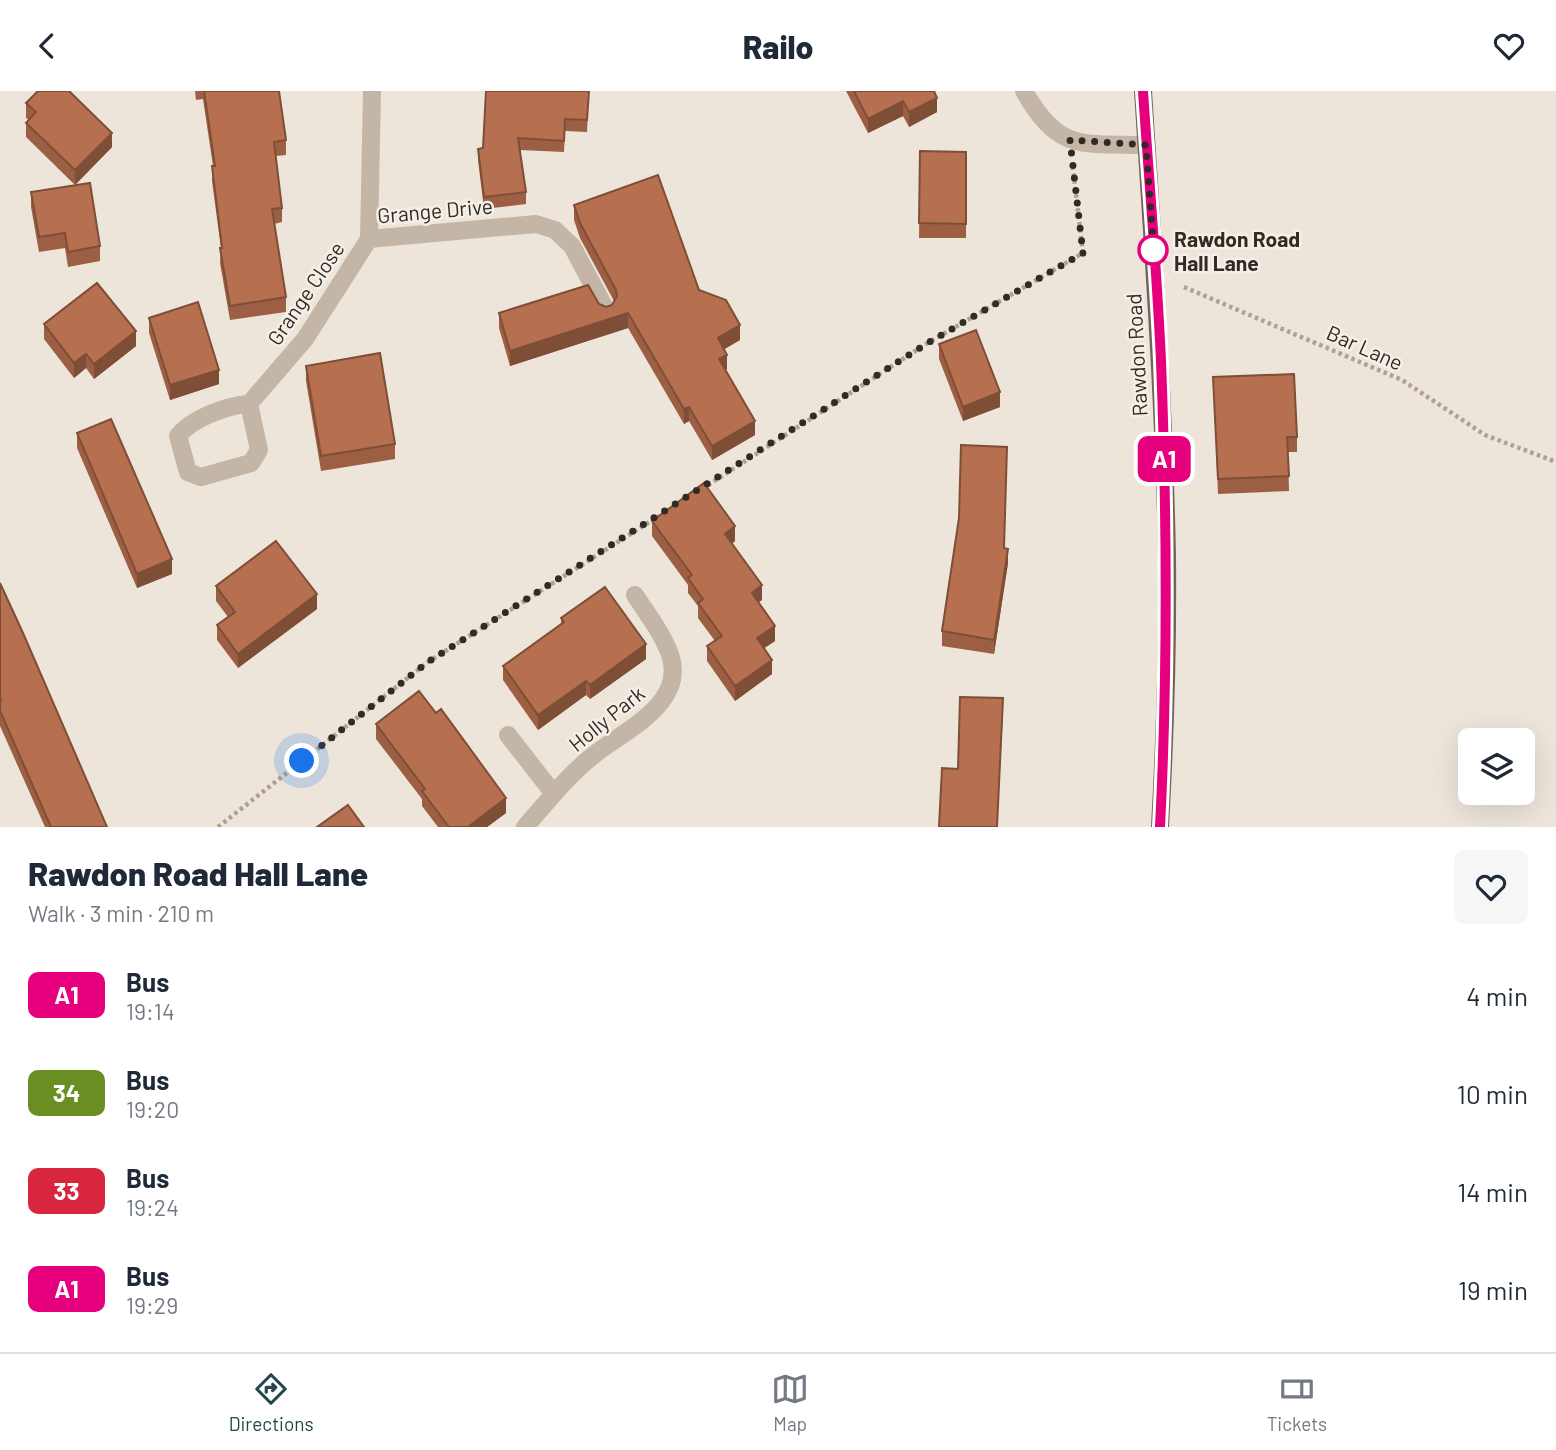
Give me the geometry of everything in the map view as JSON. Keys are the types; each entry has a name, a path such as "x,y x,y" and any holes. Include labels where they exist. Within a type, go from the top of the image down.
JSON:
{"main road":[{"name":"Rawdon Road","path":"1143,91 1161,358 1167,558 1165,726 1160,827"}],"street":[{"name":"Grange Drive","path":"372,91 369,239 536,224 555,230 572,246 606,310"},
{"path":"1024,91 1046,124 1070,140 1146,145"},
{"name":"Grange Close","path":"249,404 305,339 369,239"},
{"path":"238,404 249,404 259,450 251,463 201,477 188,473 178,436 187,425 238,404"},
{"name":"Holly Park","path":"525,827 593,756 655,710 670,689 672,669 668,647 635,595"},
{"path":"508,735 554,794"}],"path":[{"path":"693,495 926,344 1083,253 1070,140"},
{"name":"Bar Lane","path":"1155,274 1402,380 1485,435 1556,462"},
{"path":"218,827 428,662 670,509"}],"building":[{"path":"38,91 69,91 112,133 75,170 26,123 36,112 26,103"},
{"path":"204,91 279,91 286,140 274,142 282,208 272,209 286,297 230,306 220,248 212,166 215,166"},
{"path":"486,91 589,91 587,120 565,119 564,141 518,138 526,192 484,197 478,149 483,148"},
{"path":"854,91 934,91 937,98 909,112 903,101 868,119"},
{"path":"920,151 966,152 966,224 919,223"},
{"path":"658,175 699,290 726,300 740,325 718,338 727,355 719,359 755,421 712,446 689,407 684,409 628,313 510,351 499,313 588,285 599,304 606,307 612,305 617,296 616,290 580,223 574,205"},
{"path":"90,183 100,246 68,252 65,233 39,237 31,192"},
{"path":"97,283 136,331 94,364 86,354 74,363 44,324"},
{"path":"198,302 219,370 170,385 149,318"},
{"path":"976,330 1000,392 963,407 939,344"},
{"path":"380,353 395,444 321,456 306,366"},
{"path":"1294,374 1297,437 1287,437 1289,476 1218,479 1213,377"},
{"path":"111,419 172,559 137,574 77,433"},
{"path":"961,445 1007,447 1004,548 1008,549 994,640 942,631 959,518"},
{"path":"704,483 735,526 725,534 762,585 752,593 775,626 757,638 772,660 735,686 707,646 722,636 698,603 703,599 688,578 692,575 652,521"},
{"path":"276,541 317,594 238,654 217,625 235,612 216,586"},
{"path":"0,583 107,827 51,827 0,711"},
{"path":"605,587 646,644 590,685 586,681 538,715 503,666 564,622 561,618"},
{"path":"419,691 436,713 441,709 506,798 468,827 449,827 422,791 425,789 376,724"},
{"path":"960,697 1003,698 997,827 939,827 942,768 958,769"},
{"path":"348,805 364,827 317,827"}],"bus line":[{"name":"A1","path":"1143,91 1161,358 1167,558 1165,726 1160,827"}],"place":[{"name":"Rawdon Road Hall Lane","path":"1153,250"}],"route":[{"path":"302,761 428,662 926,344 1083,253 1070,140 1146,145 1154,255 1153,250"}]}
